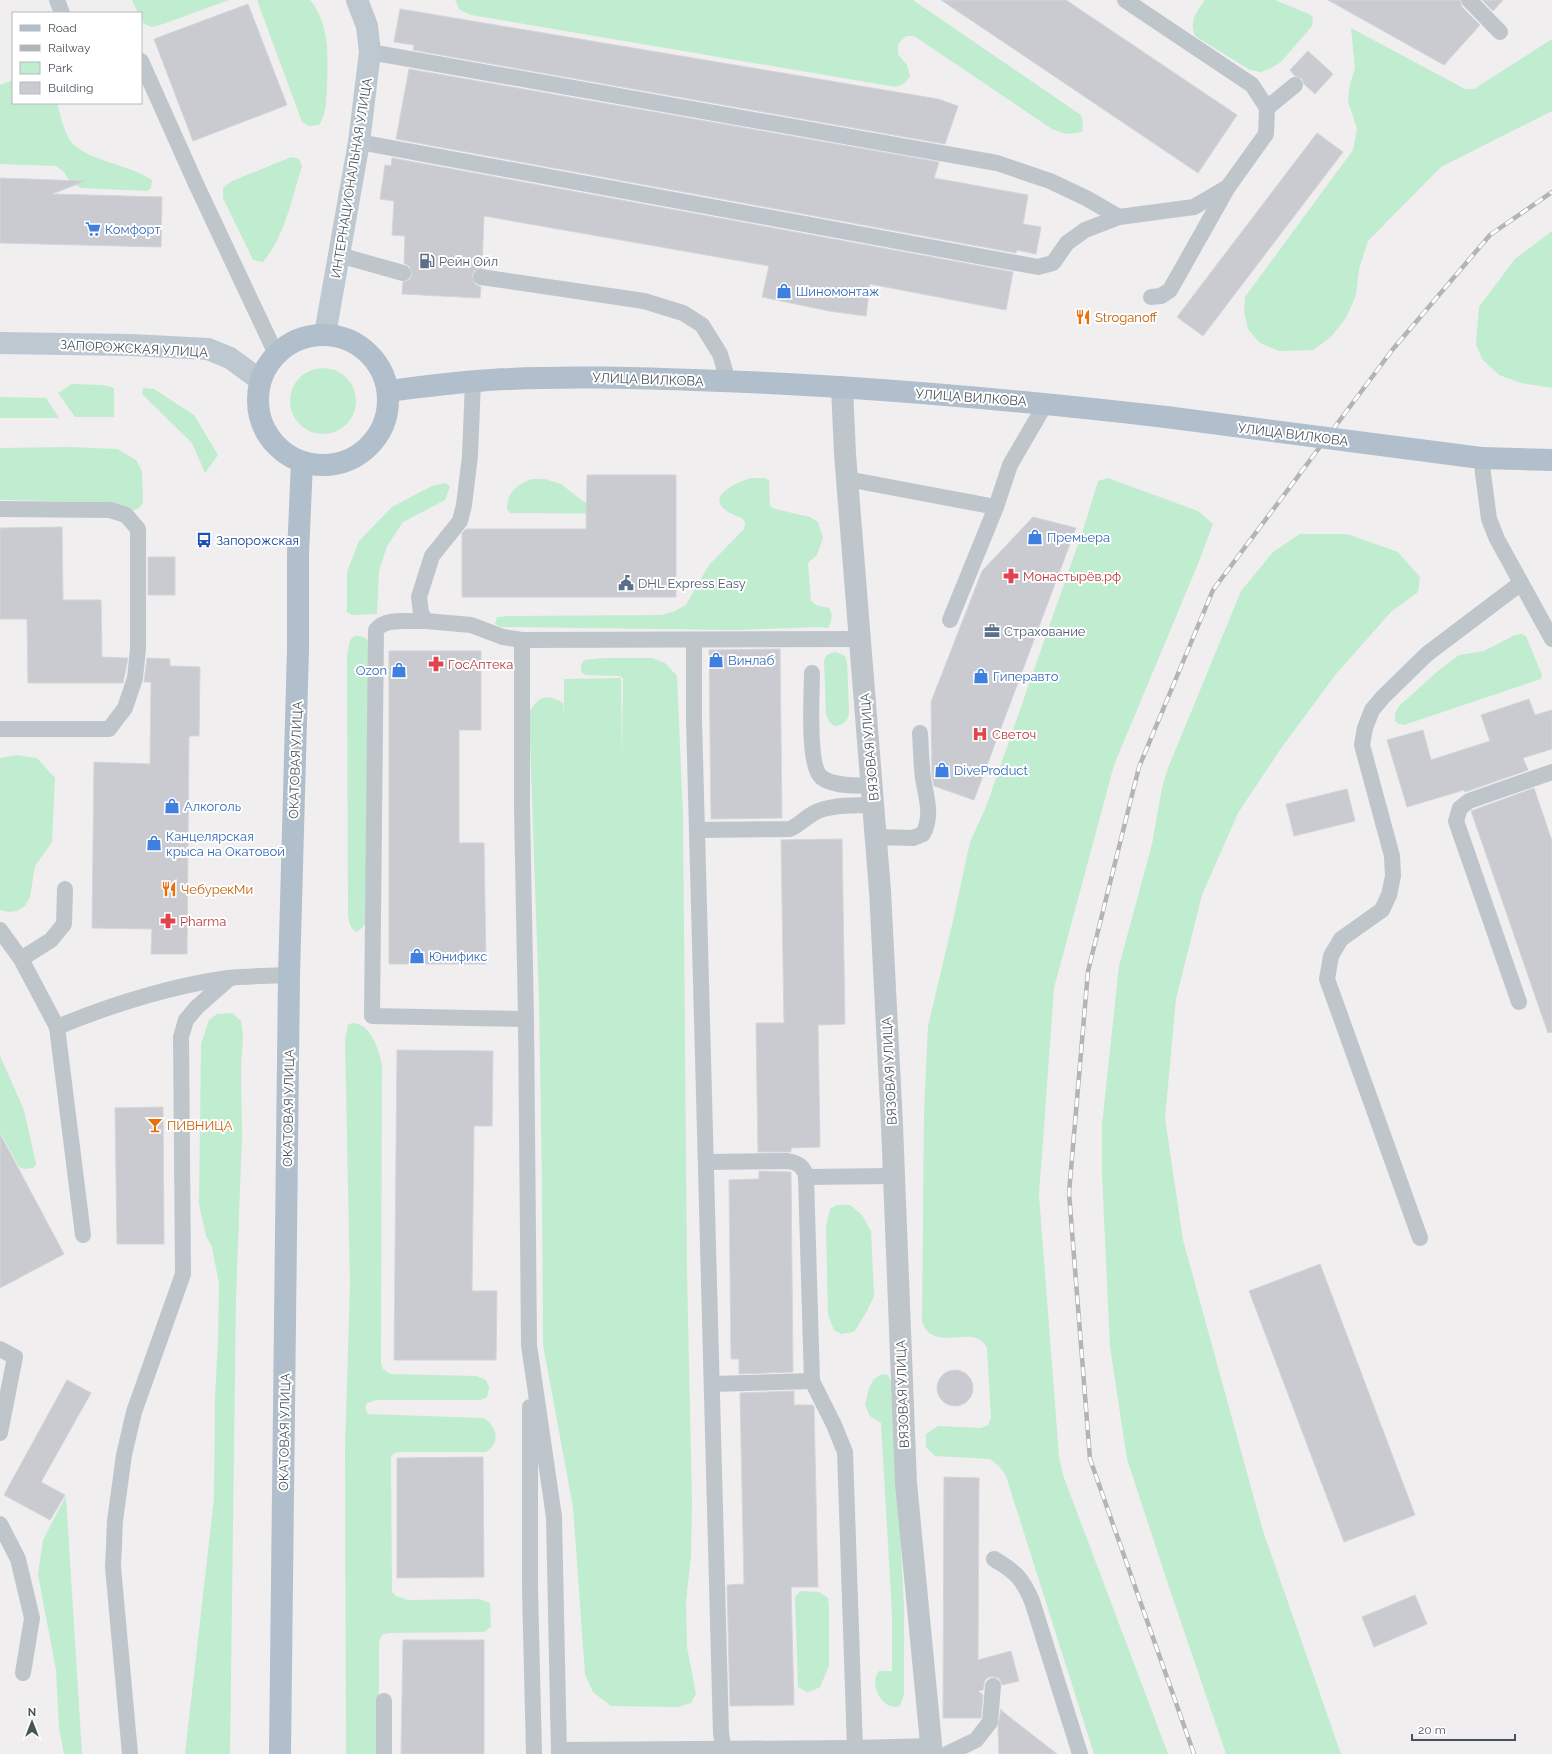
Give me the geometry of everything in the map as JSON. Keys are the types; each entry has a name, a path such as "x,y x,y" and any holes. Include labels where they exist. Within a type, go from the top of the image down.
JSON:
{"main road":[{"name":"ИНТЕРНАЦИОНАЛЬНАЯ УЛИЦА","path":"325,334 359,142 370,52 367,26 357,0"},
{"path":"325,334 350,340 367,351 380,366 388,390 389,405 386,420 380,434 365,450 346,461 316,465 302,462 287,454 274,444 265,430 259,415 258,404 260,380 266,367 276,354 290,343 307,336 325,334"},
{"name":"ЗАПОРОЖСКАЯ УЛИЦА","path":"0,343 131,345 208,349 230,358 260,380"},
{"name":"УЛИЦА ВИЛКОВА","path":"388,390 510,378 597,377 728,381 842,387 1046,403 1481,458 1552,460"},
{"name":"ОКАТОВАЯ УЛИЦА","path":"280,1754 289,975 298,649 298,554 302,462"}],"street":[{"name":"ВЯЗОВАЯ УЛИЦА","path":"842,387 847,479 876,837 894,1176 906,1483 937,1751"}],"lane":[{"path":"57,0 62,12"},
{"path":"1125,0 1252,85 1267,108 1266,134 1228,187 1170,290 1161,296 1151,297"},
{"path":"1469,0 1500,32"},
{"path":"370,52 997,163 1050,181 1086,198 1119,218"},
{"path":"142,63 196,184 276,354"},
{"path":"1267,108 1295,85"},
{"path":"359,142 1038,267 1053,263 1067,243 1085,230 1119,218 1194,207 1228,187"},
{"path":"339,255 403,273"},
{"path":"481,276 644,301 683,313 702,325 720,354 728,381"},
{"path":"426,622 422,613 419,597 432,556 460,521 464,505 470,456 473,381"},
{"path":"950,620 996,508 1010,465 1046,403"},
{"path":"1481,458 1488,520 1496,539 1552,639"},
{"path":"847,479 996,508"},
{"path":"0,509 110,510 126,515 138,529 138,649 135,678 125,708 109,729 0,729"},
{"path":"1420,1238 1327,978 1331,956 1341,939 1382,910 1389,895 1393,876 1392,856 1362,745 1364,733 1372,710 1383,697 1427,654 1521,582"},
{"path":"526,1019 372,1016 376,630 380,625 387,622 426,622 471,625 503,637 522,640 860,639"},
{"path":"522,640 522,799 526,1019 530,1589 534,1754"},
{"path":"694,640 697,830 721,1734 725,1752"},
{"path":"812,673 812,752 815,768 820,776 827,781 855,786 873,795"},
{"path":"876,837 913,838 923,834 927,826 929,812 923,777 920,733"},
{"path":"1519,1002 1456,821 1460,808 1469,801 1552,772"},
{"path":"697,830 790,829 797,826 813,814 873,795"},
{"path":"21,959 51,940 64,924 65,888"},
{"path":"0,930 21,959 56,1027 83,1235"},
{"path":"56,1027 121,1003 203,982 230,978 289,975"},
{"path":"130,1754 113,1567 115,1521 124,1455 134,1412 183,1274 181,1037 186,1020 197,1007 230,978"},
{"path":"706,1162 788,1161 801,1166 806,1177 812,1381 834,1425 845,1452 855,1748"},
{"path":"806,1177 894,1176"},
{"path":"529,1345 554,1517 559,1752 725,1752 855,1748 937,1751 976,1740 990,1722 993,1686"},
{"path":"0,1349 15,1357 0,1433"},
{"path":"712,1384 812,1381"},
{"path":"0,1524 18,1559 32,1618 23,1673"},
{"path":"994,1559 1013,1570 1025,1585 1032,1601 1080,1754"},
{"path":"384,1701 384,1754"},
{"path":"534,1732 559,1732"}],"green space":[{"path":"132,0 229,0 151,27 143,23 142,12 138,12"},
{"path":"257,0 310,0 317,9 324,30 328,64 326,106 319,125 309,126 302,122"},
{"path":"455,0 913,0 1081,115 1083,124 1082,132 1066,134 1052,129 914,36 906,36 898,44 898,54 907,65 910,76 905,83 896,87 471,15 460,10"},
{"path":"1205,0 1275,0 1309,14 1313,17 1312,26 1281,62 1261,72 1250,70 1195,36 1193,30 1194,17"},
{"path":"1351,28 1465,89 1474,89 1552,39 1552,111 1441,167 1368,241 1359,269 1356,295 1346,318 1331,337 1313,350 1279,351 1260,343 1248,329 1244,311 1245,297 1353,150 1357,129 1348,101 1350,84 1355,68"},
{"path":"12,80 12,104 57,104 65,130 73,144 80,150 132,170 152,180 151,188 147,191 81,188 71,183 64,172 56,166 0,164 0,85"},
{"path":"291,157 299,159 302,166 287,216 271,252 263,262 253,260 223,198 223,188 230,182"},
{"path":"1552,231 1552,388 1521,383 1499,375 1482,359 1476,344 1479,307 1515,259"},
{"path":"323,368 335,371 346,378 353,389 356,401 353,413 346,424 335,431 323,434 311,431 300,424 293,413 290,401 293,389 300,378 311,371"},
{"path":"72,384 103,385 114,388 114,417 75,417 58,393"},
{"path":"143,388 154,389 194,415 218,455 205,473 192,443 142,394"},
{"path":"0,397 46,398 59,418 0,418"},
{"path":"71,447 117,449 136,460 142,471 143,503 139,508 135,510 130,509 109,502 0,500 0,448"},
{"path":"751,478 764,478 769,480 770,506 775,509 810,517 818,522 823,538 817,555 808,563 811,601 816,605 829,608 832,618 828,628 735,630 501,627 495,624 497,617 509,616 662,615 675,611 686,605 709,565 744,529 745,523 742,518 729,513 722,507 719,502 721,496 732,486"},
{"path":"1108,478 1198,511 1213,524 1198,564 1114,765 1054,988 1039,1195 1059,1456 1063,1475 1168,1754 1094,1754 1006,1476 999,1466 990,1459 935,1456 926,1447 926,1434 938,1426 981,1428 988,1425 991,1418 987,1348 982,1341 976,1338 943,1338 935,1336 927,1331 922,1321 924,1112 928,1026 970,842 986,807 1083,530 1098,481"},
{"path":"532,479 545,479 561,484 584,502 651,514 510,513 507,510 507,504 511,494 521,484"},
{"path":"446,483 450,487 445,500 403,522 387,546 379,571 377,614 352,615 347,612 347,572 359,541 392,507 432,486"},
{"path":"1300,534 1347,534 1398,552 1420,577 1418,592 1391,612 1336,674 1282,747 1238,813 1202,895 1176,999 1165,1118 1183,1240 1263,1531 1341,1754 1226,1754 1127,1459 1110,1347 1102,1175 1102,1125 1119,966 1152,844 1162,788 1168,768 1241,591 1273,552"},
{"path":"1521,634 1526,636 1542,675 1541,679 1404,725 1395,721 1395,714 1399,706 1438,671 1459,655 1484,651 1515,635"},
{"path":"355,636 365,638 370,646 366,919 364,926 357,932 354,931 351,926 348,910 347,655 350,640"},
{"path":"836,652 845,656 847,662 849,712 848,718 845,722 841,725 835,726 830,723 826,715 824,662 828,655"},
{"path":"603,658 652,658 665,663 677,676 683,815 687,1272 692,1502 691,1556 686,1602 687,1647 696,1694 691,1703 678,1707 611,1706 593,1692 585,1675 573,1507 543,1345 539,1000 529,713 532,707 539,700 548,697 563,703 564,716 564,679 621,678 622,759 623,678 620,676 586,675 581,672 581,666 584,660"},
{"path":"17,755 37,758 55,778 52,842 35,866 30,897 25,906 17,911 8,912 0,910 0,758"},
{"path":"232,1013 241,1021 243,1035 241,1068 242,1137 236,1297 230,1754 185,1754 214,1498 215,1397 218,1340 219,1284 212,1247 206,1236 199,1204 201,1044 209,1020 217,1014"},
{"path":"352,1023 359,1024 369,1032 379,1052 382,1065 381,1363 383,1369 390,1374 477,1376 486,1380 489,1388 487,1397 481,1400 377,1400 367,1403 365,1408 368,1414 484,1418 492,1426 496,1435 494,1444 486,1452 398,1452 393,1454 391,1458 392,1592 396,1596 408,1600 479,1599 490,1603 491,1627 484,1632 389,1633 382,1635 379,1641 379,1754 346,1754 345,1449 350,1285 345,1039 348,1025"},
{"path":"0,1056 24,1110 36,1164 33,1168 24,1169 19,1167 0,1132"},
{"path":"837,1205 850,1205 862,1215 871,1231 874,1296 854,1332 841,1334 834,1330 828,1315 826,1227 830,1209"},
{"path":"882,1374 888,1375 893,1387 904,1607 904,1694 900,1706 894,1707 888,1705 879,1696 875,1683 876,1676 879,1671 892,1671 892,1614 881,1423 870,1416 865,1405 869,1388 874,1379"},
{"path":"66,1496 82,1754 64,1754 59,1728 56,1670 38,1575 43,1540"},
{"path":"800,1591 819,1592 828,1598 829,1608 829,1666 820,1687 807,1692 798,1687 795,1597"}],"building":[{"path":"941,0 1066,0 1237,115 1198,173"},
{"path":"1328,0 1460,0 1462,7 1480,25 1444,65"},
{"path":"1482,0 1503,0 1493,11"},
{"path":"248,4 287,105 193,141 154,39"},
{"path":"400,9 938,99 958,106 945,144 413,50 414,45 394,42"},
{"path":"1308,51 1333,74 1315,94 1304,84 1302,79 1295,76 1290,70"},
{"path":"409,69 939,162 934,178 1028,195 1023,224 1041,227 1036,254 1017,250 1016,253 396,139"},
{"path":"1317,133 1343,152 1203,336 1177,317"},
{"path":"392,158 1013,272 1006,310 870,284 866,316 829,311 762,297 769,266 484,216 482,268 474,271 472,276 475,284 481,287 480,298 402,294 403,282 409,280 412,275 410,267 404,263 405,236 392,235 394,201 380,199 385,165 391,166"},
{"path":"0,178 85,181 52,194 162,197 161,247 0,243"},
{"path":"587,475 676,475 676,597 462,597 462,533 466,529 586,529"},
{"name":"Гиперавто","path":"1033,517 1076,528 974,800 934,786 932,776 931,702 982,571"},
{"path":"62,527 63,600 101,600 102,657 128,658 123,683 28,683 27,619 0,619 0,528"},
{"path":"148,557 175,557 175,595 148,595"},
{"path":"780,649 782,818 711,819 709,650"},
{"path":"389,651 481,651 481,730 459,730 459,843 484,843 486,964 389,964"},
{"path":"147,658 170,659 170,666 200,667 199,736 189,736 187,954 151,954 152,929 92,928 94,762 150,764 151,682 144,682"},
{"path":"1529,699 1535,715 1552,710 1552,749 1523,758 1528,770 1465,792 1464,790 1407,807 1387,740 1423,730 1431,760 1490,741 1481,715"},
{"path":"1534,788 1552,841 1552,1032 1548,1033 1471,811"},
{"path":"1347,789 1355,821 1294,836 1286,804"},
{"path":"842,839 845,1024 818,1025 820,1147 791,1148 791,1152 758,1152 756,1023 784,1023 781,840"},
{"path":"397,1050 493,1051 492,1126 474,1126 472,1291 497,1291 496,1360 394,1360"},
{"path":"163,1107 164,1244 117,1244 115,1108"},
{"path":"0,1134 64,1254 0,1288"},
{"path":"759,1171 791,1172 793,1372 739,1374 739,1359 731,1359 729,1180 759,1179"},
{"path":"1320,1264 1415,1515 1344,1542 1249,1291"},
{"path":"959,1370 968,1375 972,1381 972,1395 968,1401 959,1406 951,1406 942,1401 938,1395 937,1384 942,1375 948,1371"},
{"path":"67,1380 91,1393 41,1482 65,1495 50,1520 4,1495"},
{"path":"794,1391 794,1405 813,1405 814,1407 818,1587 791,1587 794,1705 730,1706 727,1585 744,1584 740,1393"},
{"path":"483,1457 484,1577 397,1578 397,1458"},
{"path":"944,1477 979,1478 978,1660 1011,1651 1019,1681 1002,1685 999,1678 989,1677 985,1680 983,1690 978,1691 983,1695 981,1718 943,1718"},
{"path":"1415,1595 1427,1624 1374,1647 1362,1617"},
{"path":"403,1640 484,1640 484,1754 401,1754"},
{"path":"1001,1709 1057,1754 999,1754 998,1726"}],"railway":[{"path":"1194,1754 1090,1459 1069,1193 1088,971 1139,767 1213,590 1393,349 1490,235 1552,192"}],"place":[{"name":"Комфорт","path":"93,229"},
{"name":"Рейн Ойл","path":"427,261"},
{"name":"Шиномонтаж","path":"784,291"},
{"name":"Stroganoff","path":"1083,317"},
{"name":"Премьера","path":"1035,537"},
{"name":"Запорожская","path":"204,540"},
{"name":"Монастырёв.рф","path":"1011,576"},
{"name":"DHL Express Easy","path":"626,583"},
{"name":"Страхование","path":"992,631"},
{"name":"Винлаб","path":"716,660"},
{"name":"ГосАптека","path":"436,664"},
{"name":"Ozon","path":"399,670"},
{"name":"Гиперавто","path":"981,676"},
{"name":"Светоч","path":"980,734"},
{"name":"DiveProduct","path":"942,770"},
{"name":"Алкоголь","path":"172,806"},
{"name":"Канцелярская крыса на Окатовой","path":"154,843"},
{"name":"ЧебурекМи","path":"169,889"},
{"name":"Pharma","path":"168,921"},
{"name":"Юнификс","path":"417,956"},
{"name":"ПИВНИЦА","path":"155,1125"}]}
